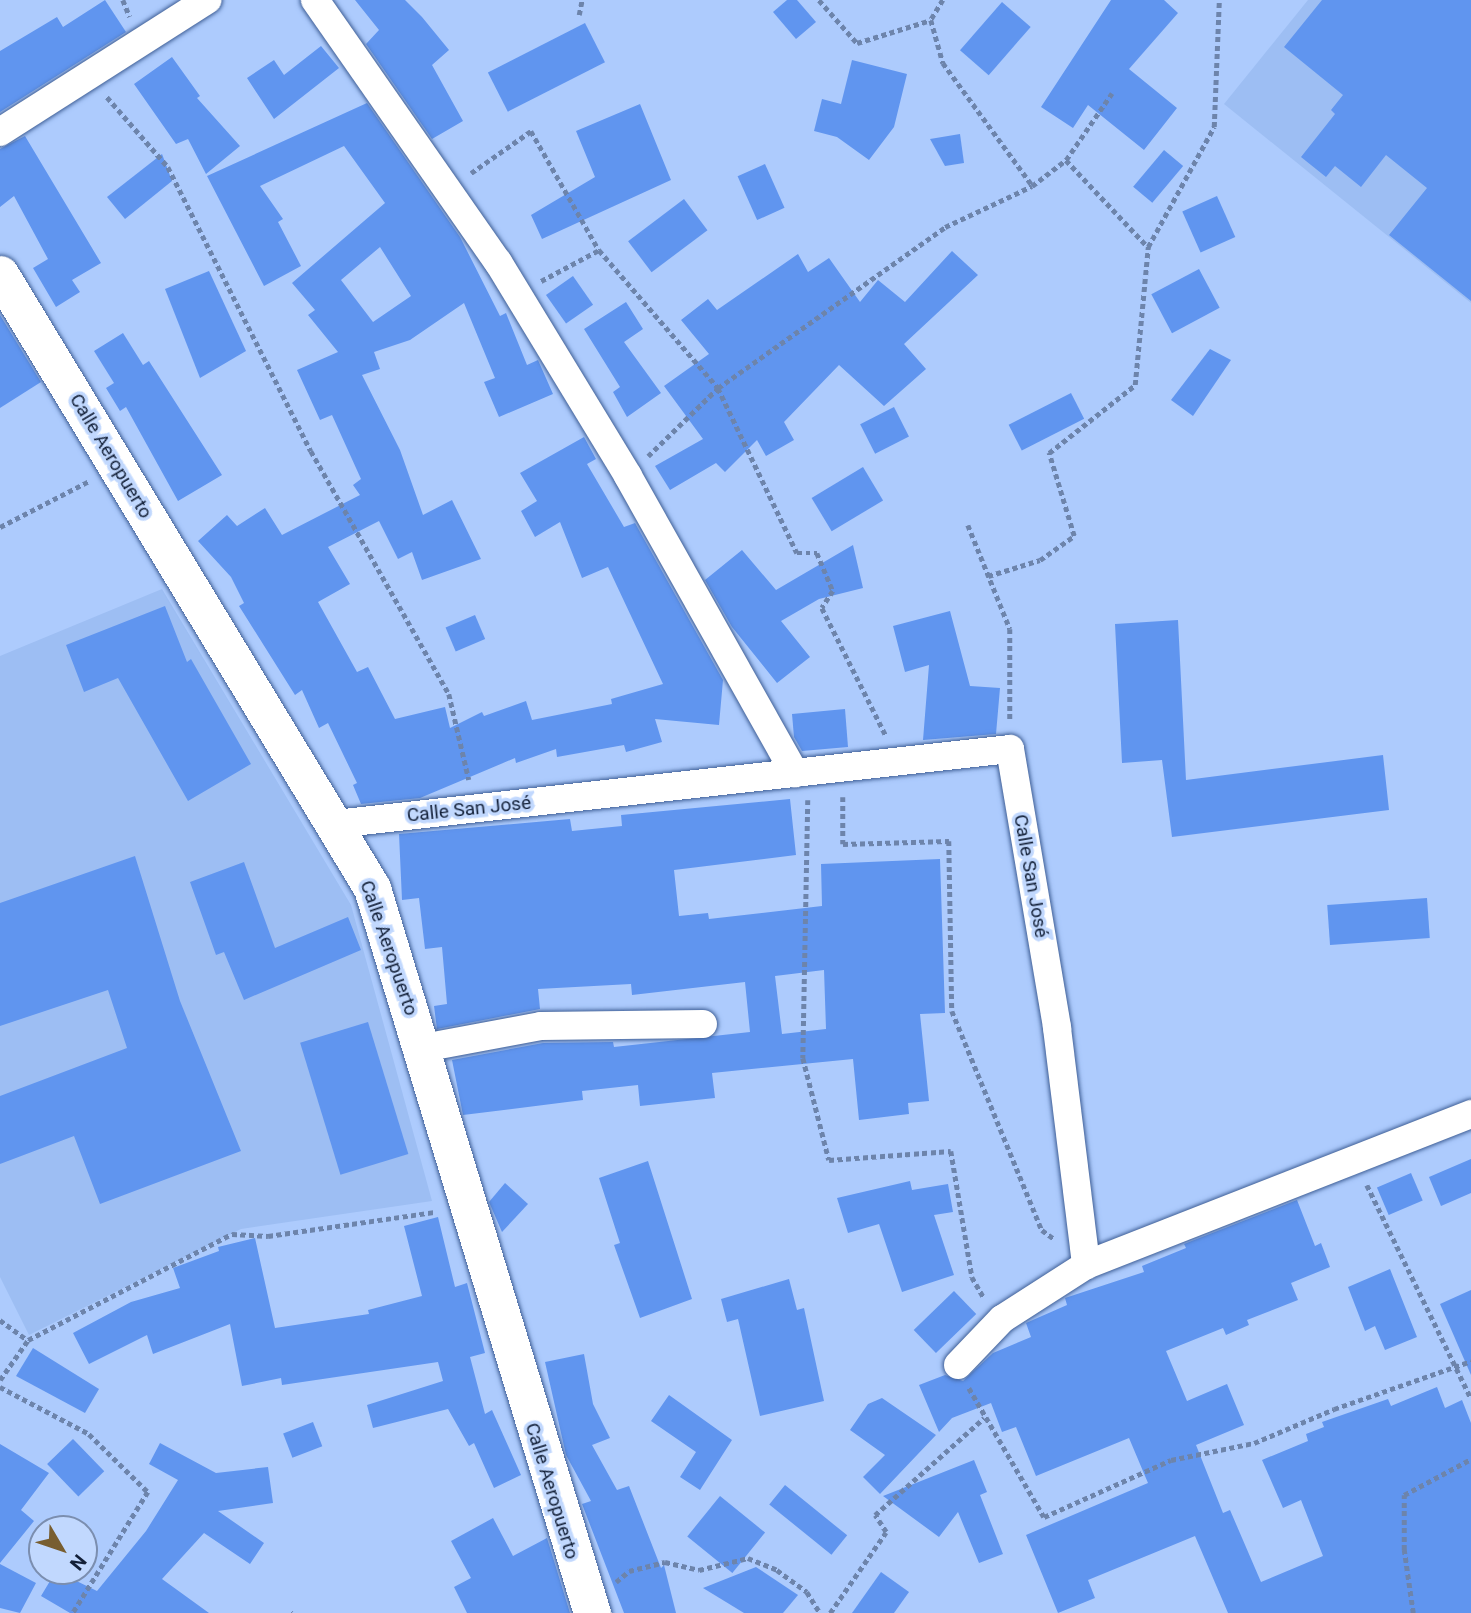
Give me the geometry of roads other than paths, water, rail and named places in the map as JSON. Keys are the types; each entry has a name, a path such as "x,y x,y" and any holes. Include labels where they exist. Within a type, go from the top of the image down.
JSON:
{"street":[{"path":"0,132 90,78 207,0"},
{"path":"315,0 517,294 628,476 802,772"},
{"name":"Calle Aeropuerto","path":"0,274 372,888 587,1604"},
{"name":"Calle San José","path":"335,824 1010,749 1057,1028 1086,1265"},
{"path":"422,1048 541,1026 703,1024"},
{"path":"958,1365 998,1324 1086,1265 1356,1162 1471,1114"}]}
